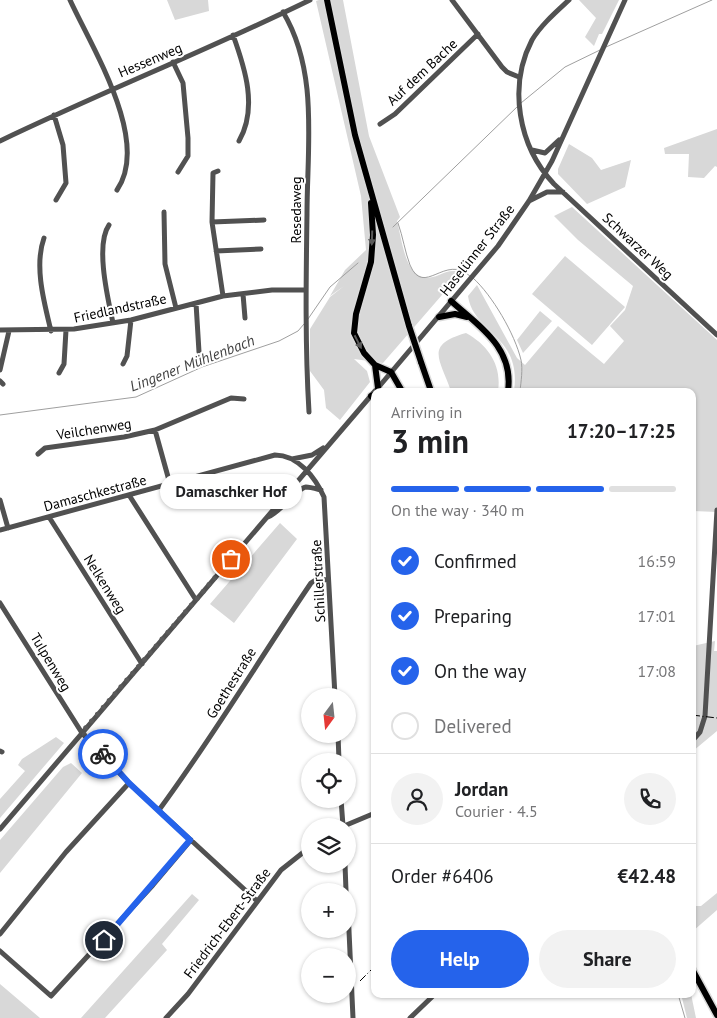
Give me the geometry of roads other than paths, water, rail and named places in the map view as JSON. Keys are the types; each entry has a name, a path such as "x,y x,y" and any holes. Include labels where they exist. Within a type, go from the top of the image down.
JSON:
{"main road":[{"path":"328,0 354,135 409,326 430,388"},
{"path":"369,190 373,235 371,262 356,314 354,334 357,343 375,365 391,372 400,388"},
{"path":"451,301 492,337 506,358 509,371 508,388"},
{"path":"438,317 455,314 470,318"},
{"path":"375,365 375,388"},
{"path":"696,976 717,1015"}],"street":[{"path":"70,0 123,115 128,168 117,190"},
{"name":"Hessenweg","path":"0,141 310,0"},
{"path":"452,0 502,67 520,77"},
{"name":"Schwarzer Weg","path":"569,0 552,15 534,37 520,77 519,105 532,150 545,174 717,335"},
{"name":"Haselünner Straße","path":"378,388 498,246 528,201 545,174 625,0"},
{"name":"Resedaweg","path":"283,12 296,39 306,80 309,129 306,290 309,412"},
{"name":"Auf dem Bache","path":"380,124 395,114 478,34"},
{"path":"233,35 244,66 248,88 248,118 239,140"},
{"path":"173,62 183,83 188,138 188,156 178,172"},
{"path":"54,115 63,145 66,183 56,200"},
{"path":"532,150 545,153 551,150 562,136"},
{"path":"218,171 212,172 212,222 223,296"},
{"path":"528,201 548,192 563,192"},
{"path":"164,212 165,264 176,308"},
{"path":"212,222 264,220"},
{"path":"109,225 104,233 104,256 113,323"},
{"path":"44,238 41,246 41,281 51,331"},
{"path":"216,251 261,249"},
{"name":"Friedlandstraße","path":"0,330 66,330 130,320 223,296 306,290"},
{"path":"243,294 245,318"},
{"path":"196,302 199,352"},
{"path":"123,364 127,356 130,320"},
{"path":"59,373 64,364 66,330"},
{"path":"0,370 9,331"},
{"name":"Haselünner Straße","path":"0,829 371,397"},
{"name":"Veilchenweg","path":"38,454 45,448 124,437 155,430 231,398 244,399"},
{"path":"155,430 170,484"},
{"path":"292,459 312,455 330,444"},
{"name":"Damaschkestraße","path":"0,530 275,455 292,459"},
{"path":"292,459 307,470"},
{"name":"Schillerstraße","path":"307,470 322,490 327,509 328,580 335,688"},
{"path":"266,518 278,513 301,489 308,487 322,490"},
{"path":"130,495 196,600"},
{"path":"0,500 8,528"},
{"path":"696,736 700,732 705,716 717,510"},
{"name":"Nelkenweg","path":"49,517 142,664"},
{"name":"Goethestraße","path":"159,810 196,759 259,658 312,583 317,579 328,580"},
{"name":"Tulpenweg","path":"0,603 82,732 129,783 257,901"},
{"path":"0,934 66,852 129,783"},
{"path":"356,821 371,815"},
{"path":"0,951 51,996 153,885 190,840"},
{"name":"Friedrich-Ebert-Straße","path":"166,1018 188,994 281,870 301,853"},
{"path":"349,938 353,1018"},
{"path":"410,1018 431,998"}],"waterway":[{"name":"Lingener Mühlenbach","path":"606,47 712,0"},
{"name":"Lingener Mühlenbach","path":"521,103 565,67 600,50"},
{"name":"Lingener Mühlenbach","path":"393,227 518,106"},
{"path":"398,223 408,260 416,274 422,277 429,277 452,269 461,270 470,276"},
{"name":"Lingener Mühlenbach","path":"308,319 330,287 358,263"},
{"path":"473,278 488,294 514,339 522,364 520,388"},
{"name":"Lingener Mühlenbach","path":"0,415 136,397 202,367 279,341 298,331 304,324"},
{"path":"679,998 685,1018"}],"railway":[{"path":"696,715 717,718"},
{"path":"360,981 371,970"}],"place":[{"name":"Damaschker Hof","path":"231,559"}]}
